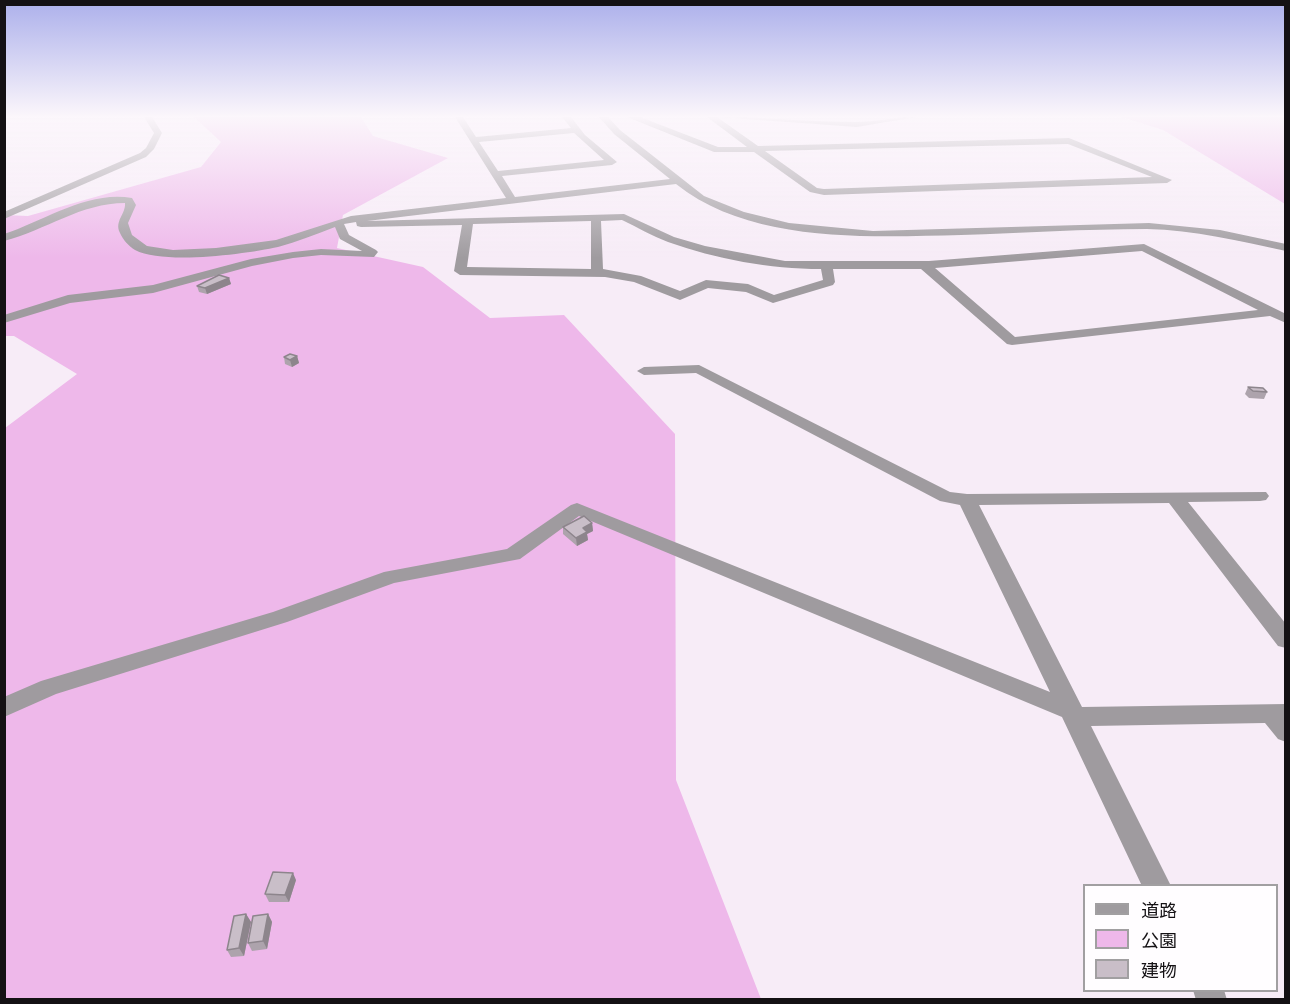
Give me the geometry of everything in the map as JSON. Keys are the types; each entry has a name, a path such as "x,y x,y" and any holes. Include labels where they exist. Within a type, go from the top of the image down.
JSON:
{"street":[{"path":"4,216 123,164"},
{"path":"489,164 512,200"},
{"path":"496,174 594,164"},
{"path":"657,164 700,198 719,206 765,222 816,230 900,234 1115,225 1149,226 1220,233 1286,248"},
{"path":"778,164 814,190 837,194 1167,180 1126,164"},
{"path":"4,238 99,201 117,199 129,200 130,212 124,219 123,227 133,244 144,250 164,252 223,250 282,242 338,222 362,218 678,181"},
{"path":"362,218 361,224 624,217 670,239 741,258 785,265 924,265 1144,248 1286,319"},
{"path":"596,218 597,273"},
{"path":"4,319 68,299 153,289 251,263 293,255 321,252 370,255 372,252 344,237 338,222"},
{"path":"468,222 459,271 597,273 637,279 680,296 706,284 747,288 773,299 829,282 827,266"},
{"path":"924,265 1012,341 1272,312"},
{"path":"644,371 699,369 946,497 967,500 1260,496"},
{"path":"1174,497 1286,640"},
{"path":"967,500 1157,884"},
{"path":"4,708 49,687 280,617 392,577 513,554 577,510 1074,714 1281,720"}],"green space":[{"path":"204,164 437,164 343,215 337,248 423,267 490,318 564,315 675,434 676,780 761,999 5,999 5,428 77,374 14,336 5,336 4,215 28,216 201,167"},
{"path":"1219,164 1285,164 1285,204"}],"building":[{"path":"219,275 229,278 205,288 197,286"},
{"path":"290,354 297,356 290,360 284,357"},
{"path":"1248,387 1263,388 1267,392 1253,391"},
{"path":"584,516 592,523 583,528 587,532 576,538 563,527"},
{"path":"273,872 293,873 285,895 265,894"},
{"path":"246,914 239,948 227,950 234,916"},
{"path":"268,914 263,941 248,943 253,916"}]}
